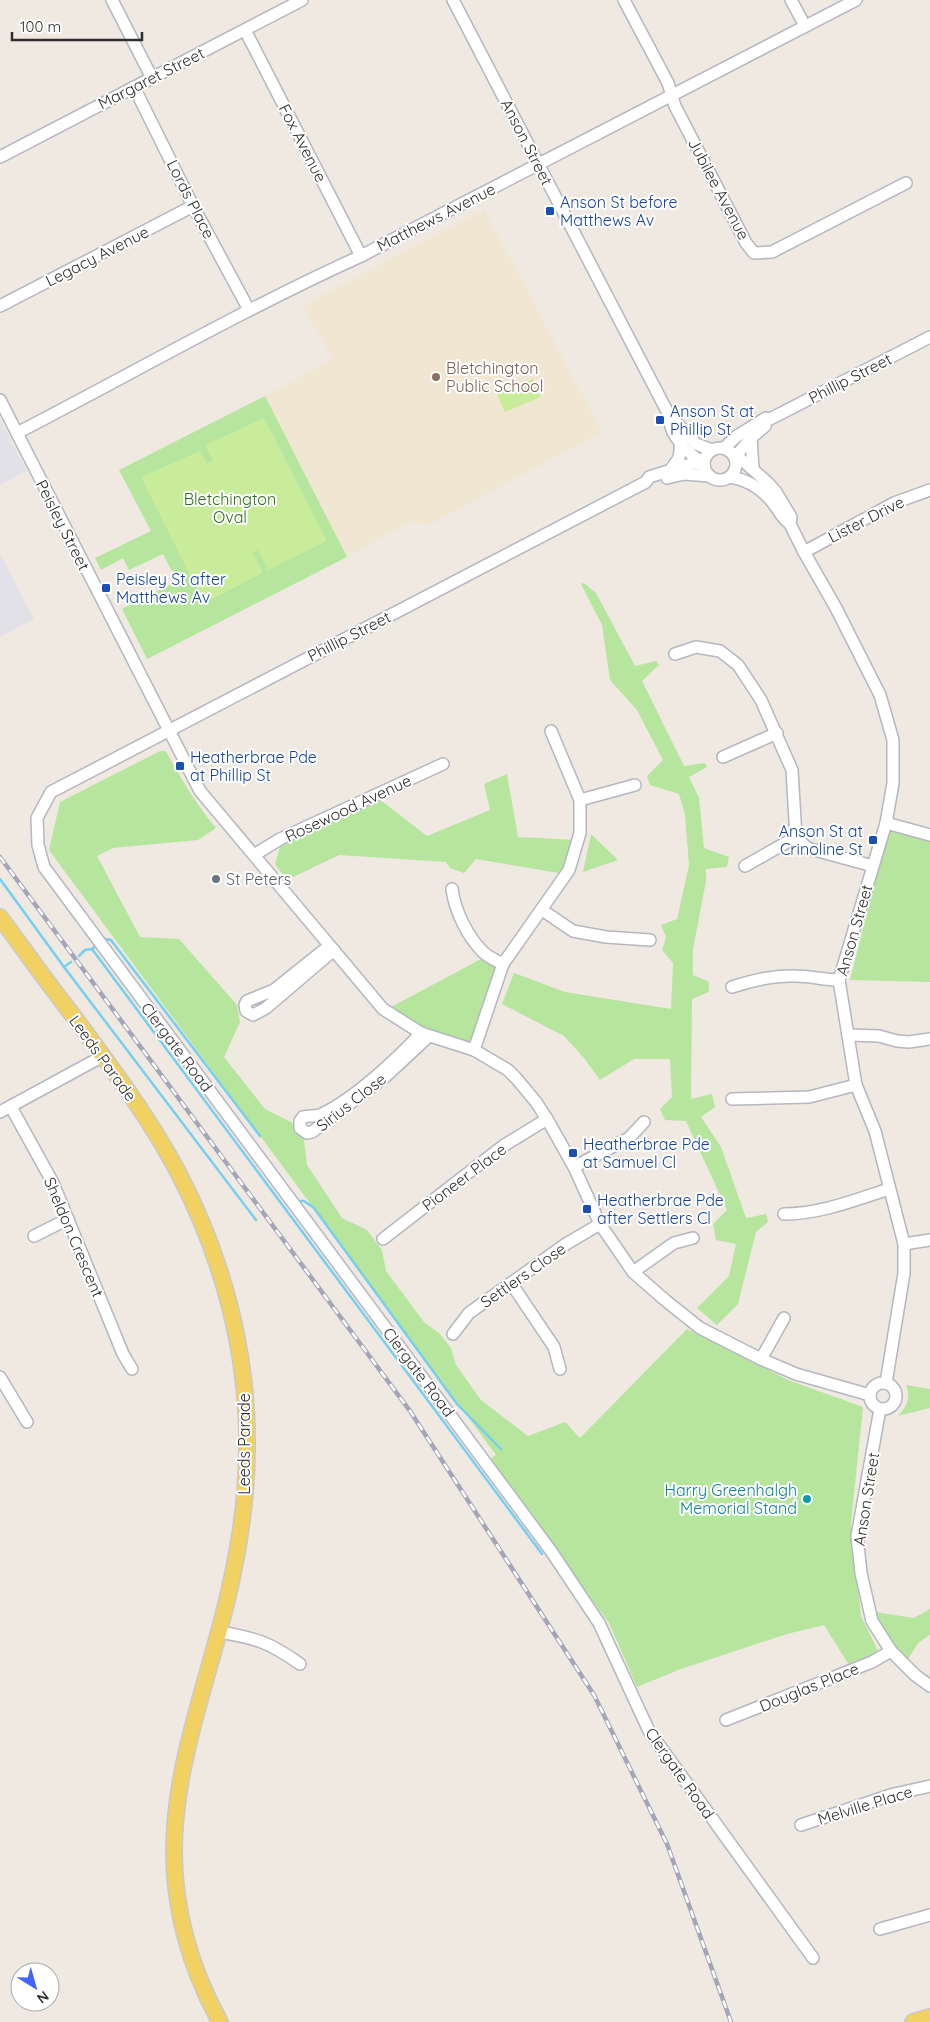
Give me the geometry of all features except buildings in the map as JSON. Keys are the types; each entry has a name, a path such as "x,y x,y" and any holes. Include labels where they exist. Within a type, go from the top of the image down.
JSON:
{"main road":[{"name":"Leeds Parade","path":"0,917 103,1056 158,1137 195,1206 218,1265 235,1327 242,1368 246,1417 246,1482 238,1546 219,1632 183,1774 177,1811 174,1851 176,1890 184,1932 202,1985 220,2022"}],"street":[{"path":"112,0 152,78"},
{"name":"Margaret Street","path":"0,157 302,0"},
{"name":"Anson Street","path":"453,0 670,417 675,420 696,444 712,450"},
{"name":"Jubilee Avenue","path":"624,0 668,83 675,106 746,242 754,253 772,252 906,184"},
{"path":"791,0 805,26"},
{"name":"Matthews Avenue","path":"16,433 249,310 361,256 856,0"},
{"name":"Fox Avenue","path":"244,30 361,256"},
{"name":"Lords Place","path":"134,87 193,206 249,310"},
{"name":"Legacy Avenue","path":"0,306 193,206"},
{"name":"Phillip Street","path":"724,448 738,436 766,418 770,419 930,337"},
{"name":"Peisley Street","path":"0,400 200,791 384,1009 425,1035 474,1050 508,1070 536,1102 547,1119 574,1167 600,1224 633,1272 700,1328 761,1359 796,1374 870,1395"},
{"name":"Anson Street","path":"670,417 669,423 681,444 704,464"},
{"name":"Phillip Street","path":"735,459 750,438 769,423 770,419"},
{"path":"750,438 753,469"},
{"path":"672,469 680,458 681,444"},
{"path":"724,448 731,452 735,459 735,470 730,477 721,480 710,476 704,464 707,455 712,450 724,448"},
{"name":"Anson Street","path":"735,459 742,460 776,492 791,517 790,524"},
{"name":"Phillip Street","path":"646,482 649,477 672,469 694,463 704,464"},
{"name":"Phillip Street","path":"51,792 646,482 684,474 710,476"},
{"name":"Anson Street","path":"730,477 743,480 760,490 790,524 836,608 880,696 893,740 894,783 886,823 839,980 856,1085 875,1131 904,1244 904,1274 886,1383"},
{"name":"Lister Drive","path":"804,552 894,503 930,490"},
{"path":"675,654 696,647 720,651 738,665 761,700 792,770 796,837 807,848 873,866"},
{"path":"474,1050 503,964 569,870 580,833 580,800 551,731"},
{"path":"723,757 777,733"},
{"name":"Rosewood Avenue","path":"254,855 280,839 442,764"},
{"path":"580,800 635,786"},
{"name":"Clergate Road","path":"51,792 37,818 38,844 44,867 551,1551 599,1623 649,1731 813,1958"},
{"path":"886,823 930,835"},
{"path":"745,866 796,837"},
{"path":"452,889 454,901 465,926 483,952 503,964"},
{"path":"542,910 573,930 606,937 650,940"},
{"path":"332,948 266,1008 253,1015 246,1011 245,1005 247,1001 274,990 332,948"},
{"path":"732,987 755,979 774,977 796,976 839,980"},
{"name":"Sirius Close","path":"425,1035 386,1076 312,1132 307,1133 300,1128 300,1121 303,1117 321,1114 345,1099 425,1035"},
{"path":"848,1035 879,1036 896,1042 930,1039"},
{"path":"0,1112 103,1056"},
{"path":"732,1099 809,1097 856,1085"},
{"name":"Sheldon Crescent","path":"11,1107 49,1174 123,1354 132,1369"},
{"name":"Pioneer Place","path":"383,1239 504,1146 547,1119"},
{"path":"574,1167 629,1138 644,1122"},
{"path":"784,1214 804,1214 890,1189"},
{"path":"34,1236 68,1219"},
{"name":"Settlers Close","path":"453,1334 469,1313 566,1244 600,1224"},
{"path":"633,1272 674,1243 693,1238"},
{"path":"904,1244 930,1240"},
{"path":"511,1283 554,1346 560,1369"},
{"path":"761,1359 784,1318"},
{"path":"0,1378 27,1422"},
{"path":"886,1383 894,1390 895,1400 888,1408 880,1409 872,1404 870,1395 875,1385 886,1383"},
{"name":"Anson Street","path":"880,1409 858,1536 864,1592 872,1621 891,1651 915,1675 930,1686"},
{"path":"219,1632 258,1640 276,1647 300,1664"},
{"name":"Douglas Place","path":"726,1720 872,1662 891,1651"},
{"name":"Melville Place","path":"801,1825 894,1794 930,1786"},
{"path":"880,1929 930,1915"}],"shaded area":[{"name":"Bletchington Public School","path":"484,209 602,432 429,525 412,521 347,557 265,396 333,359 303,306"},
{"path":"0,420 27,471 0,485"},
{"path":"0,554 34,619 0,637"}],"green space":[{"path":"533,379 541,397 505,412 497,394"},
{"name":"Bletchington Oval","path":"265,396 347,557 147,659 122,609 177,581 163,554 129,570 123,558 101,570 95,558 151,531 119,470"},
{"path":"264,418 327,541 268,570 258,550 253,553 263,573 204,603 141,477 200,451 207,464 213,461 205,445"},
{"path":"584,583 596,593 635,666 656,661 659,665 642,681 684,766 705,763 707,767 689,777 699,798 704,848 729,857 727,867 706,869 706,881 693,949 693,975 709,982 709,992 692,999 691,1099 712,1094 715,1107 701,1117 721,1147 746,1218 766,1214 768,1222 756,1232 738,1304 717,1325 697,1308 729,1276 736,1244 716,1240 713,1224 727,1210 686,1121 665,1120 660,1109 672,1097 670,1059 634,1059 600,1080 584,1058 564,1036 502,1004 514,973 565,992 671,1009 673,963 662,950 666,937 661,925 677,919 689,865 685,815 679,794 650,785 647,776 663,760 637,710 610,680 602,625 581,584"},
{"path":"160,751 166,751 189,791 216,828 198,840 113,848 97,856 140,937 179,939 237,1005 240,1022 224,1057 265,1109 291,1122 304,1140 307,1165 342,1218 367,1230 382,1250 386,1271 424,1322 440,1334 451,1348 456,1365 481,1400 528,1436 565,1422 580,1438 687,1329 788,1380 863,1407 851,1523 861,1616 879,1653 849,1665 824,1625 787,1634 681,1669 637,1687 609,1623 490,1459 496,1455 49,850 60,802"},
{"path":"507,774 518,837 576,840 565,874 476,859 464,873 450,868 446,862 339,855 287,880 275,864 280,847 379,799 427,836 490,810 484,784"},
{"path":"888,830 930,842 930,982 850,980"},
{"path":"591,834 618,860 583,872"},
{"path":"483,958 498,968 470,1044 427,1030 389,1008"},
{"path":"906,1385 930,1389 930,1408 898,1416 907,1402"},
{"path":"930,1609 930,1635 918,1643 907,1661 887,1637 875,1612 914,1618"}],"waterway":[{"path":"0,879 64,967 71,962"},
{"path":"105,939 111,940 260,1136"},
{"path":"79,956 85,950 96,946"},
{"path":"92,949 542,1554"},
{"path":"64,967 256,1220"},
{"path":"299,1201 304,1201 314,1208 457,1404 501,1449"}],"railway":[{"path":"0,857 410,1411 594,1695 667,1844 731,2022"}],"place":[{"name":"Anson St before Matthews Av","path":"550,211"},
{"name":"Bletchington Public School","path":"436,377"},
{"name":"Anson St at Phillip St","path":"660,420"},
{"name":"Peisley St after Matthews Av","path":"106,588"},
{"name":"Heatherbrae Pde at Phillip St","path":"180,766"},
{"name":"Anson St at Crinoline St","path":"873,840"},
{"name":"St Peters","path":"216,879"},
{"name":"Heatherbrae Pde at Samuel Cl","path":"573,1153"},
{"name":"Heatherbrae Pde after Settlers Cl","path":"587,1209"},
{"name":"Harry Greenhalgh Memorial Stand","path":"807,1499"}]}
